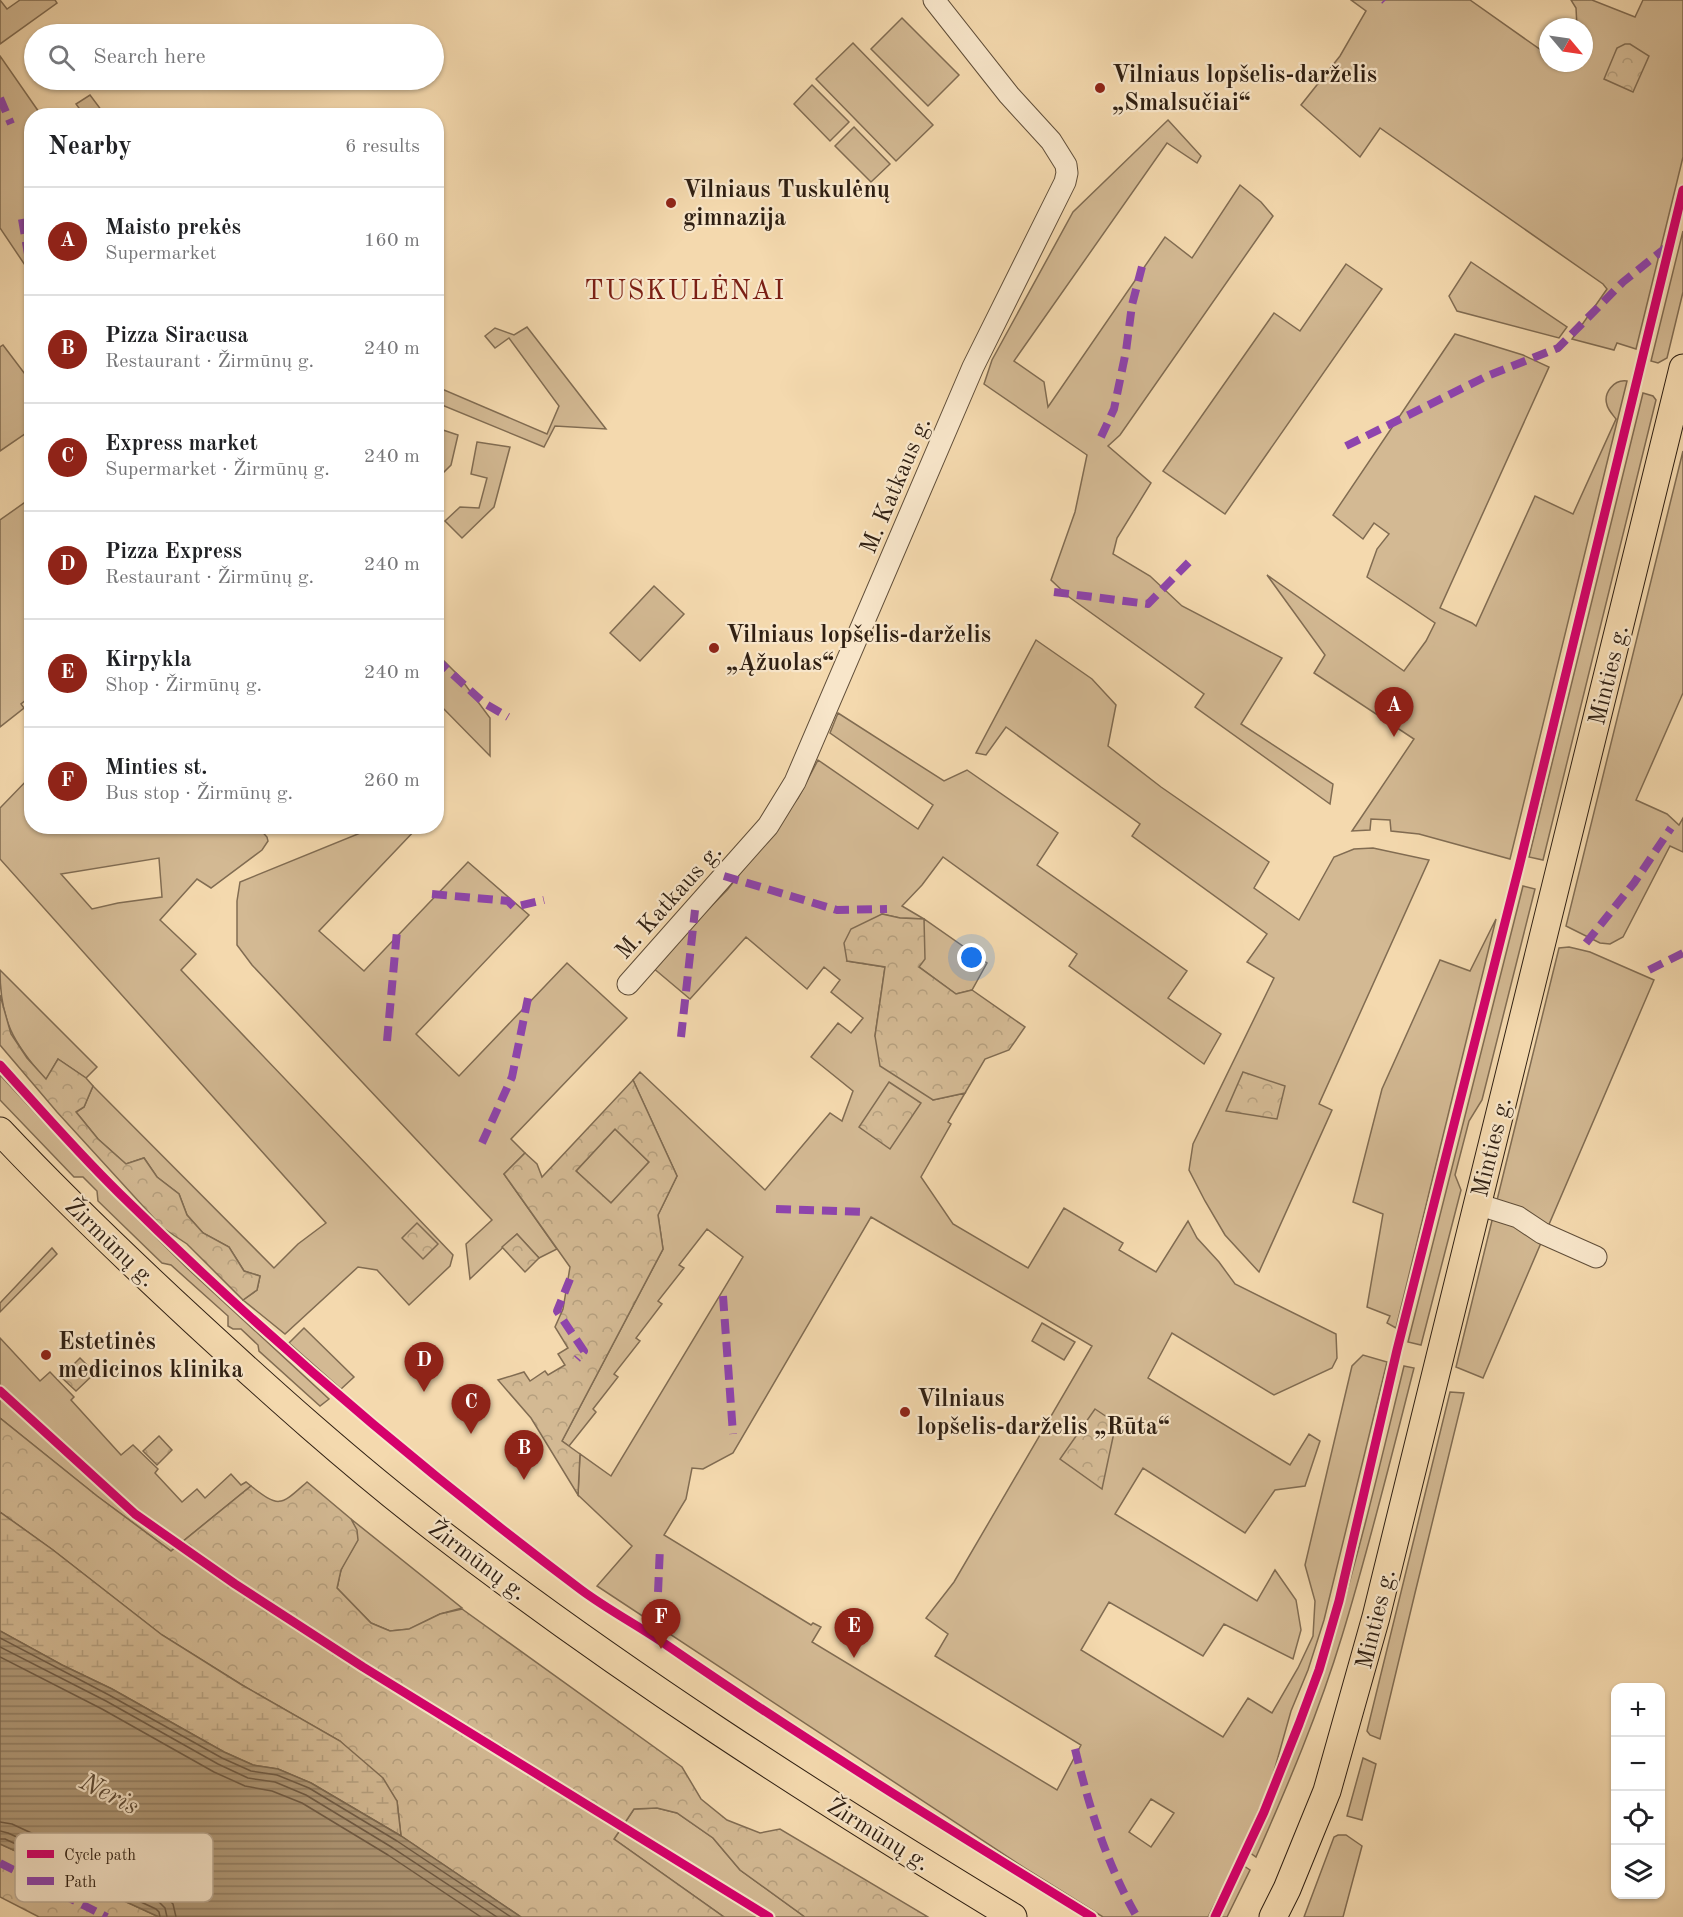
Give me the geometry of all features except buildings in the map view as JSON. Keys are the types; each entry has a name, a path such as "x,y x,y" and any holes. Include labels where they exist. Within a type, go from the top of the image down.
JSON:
{"main road":[{"name":"Minties g.","path":"1273,1917 1317,1817 1343,1738 1376,1617 1683,368"},
{"name":"Žirmūnų g.","path":"0,1131 140,1271 236,1360 434,1528 557,1620 734,1741 880,1836 1013,1917"}],"street":[{"name":"M. Katkaus g.","path":"628,984 768,826 795,782 973,367 1065,182 1066,165 1051,141 1009,95 934,0"},
{"path":"1477,1204 1518,1217 1542,1233 1596,1257"}],"green space":[{"path":"0,0 7,9 20,0 55,0 57,3 28,24 24,24 24,27 0,44"},
{"path":"1351,0 1470,0 1539,49 1539,72 1593,72 1593,18 1577,18 1576,8 1571,0 1592,0 1635,17 1643,0 1683,0 1683,157 1636,349 1617,343 1614,350 1572,339 1607,289 1603,284 1380,128 1360,157 1301,105 1340,56 1366,11"},
{"path":"902,18 959,75 928,106 871,49"},
{"path":"853,43 933,125 896,161 816,79"},
{"path":"1630,44 1649,56 1633,92 1604,79 1617,48"},
{"path":"0,56 36,108 24,108 24,264 0,228"},
{"path":"812,85 849,122 830,141 794,104"},
{"path":"90,95 100,108 79,108 76,104"},
{"path":"1168,120 1201,156 1197,163 1167,143 1014,361 1044,382 1048,407 1165,237 1192,258 1240,185 1261,202 1273,216 1120,435 1108,446 1151,483 1117,538 1113,554 1150,576 1182,606 1282,658 1241,724 1333,784 1330,804 1195,707 1204,694 1069,597 1051,580 1075,512 1087,455 984,384 992,360 1073,212"},
{"path":"854,127 890,164 871,182 835,146"},
{"path":"1683,231 1683,292 1667,358 1658,363 1651,361"},
{"path":"1471,262 1567,327 1559,338 1457,311 1449,296"},
{"path":"1346,264 1382,289 1225,514 1163,471 1274,313 1300,331"},
{"path":"527,327 606,429 555,426 544,447 444,406 444,390 547,434 559,406 509,338 495,348 485,336 495,328 514,335"},
{"path":"1455,334 1523,355 1549,367 1440,608 1476,626 1535,496 1573,514 1616,419 1607,405 1608,392 1618,382 1627,381 1510,859 1419,834 1391,831 1390,820 1371,819 1370,830 1352,831 1414,739 1314,673 1325,655 1267,575 1404,671 1426,641 1435,623 1367,577 1377,549 1389,534 1374,523 1363,539 1333,515"},
{"path":"3,345 24,373 24,434 0,451 0,347"},
{"path":"1643,393 1653,396 1656,400 1543,860 1529,857"},
{"path":"444,430 458,435 451,465 444,472"},
{"path":"477,442 510,447 494,507 462,538 445,521 460,507 479,508 487,478 471,474"},
{"path":"1683,451 1683,693 1636,800 1667,814 1679,825 1683,818 1683,852 1670,846 1623,937 1610,944 1600,943 1566,926"},
{"path":"24,503 24,702 21,704 24,708 0,727 0,520"},
{"path":"654,586 684,614 640,661 610,633"},
{"path":"1036,640 1092,679 1116,705 1108,746 1161,787 1269,862 1254,888 1299,920 1334,857 1354,849 1373,848 1429,860 1319,1104 1332,1110 1259,1272 1225,1235 1189,1170 1193,1144 1274,978 1247,962 1267,934 1132,836 1140,824 1006,727 986,755 976,753"},
{"path":"444,661 458,675 490,718 490,756 444,709"},
{"path":"838,713 944,781 967,770 1058,833 1037,865 1187,971 1168,998 1221,1034 1204,1064 1069,966 1077,954 943,857 922,885 902,906 924,919 900,918 882,914 847,961 885,967 875,1036 933,1100 965,1093 948,1122 951,1124 921,1177 953,1224 1028,1268 1064,1208 1123,1243 1119,1250 1156,1272 1188,1221 1197,1238 1235,1284 1336,1334 1337,1358 1332,1368 1274,1395 1172,1333 1148,1378 1290,1465 1309,1434 1320,1441 1305,1486 1275,1490 1245,1533 1143,1468 1115,1514 1257,1601 1275,1570 1296,1600 1301,1630 1293,1659 1224,1624 1203,1656 1109,1602 1081,1650 1223,1737 1248,1698 1272,1713 1313,1636 1315,1601 1305,1565 1352,1366 1363,1355 1387,1362 1324,1620 1308,1670 1291,1711 1271,1782 1235,1864 1208,1917 1103,1917 1023,1867 597,1586 632,1546 578,1495 580,1454 611,1476 743,1257 707,1229 679,1265 684,1268 658,1301 662,1304 636,1338 640,1341 614,1374 618,1377 593,1409 596,1412 569,1446 562,1441 663,1249 658,1215 677,1176 633,1080 640,1072 765,1190 830,1113 842,1121 853,1091 811,1057 838,1023 851,1033 863,1018 831,992 840,980 824,967 807,989 746,937 690,999 652,967 728,889 798,798 818,760 918,829 933,805 830,733","holes":["871,1217 1092,1346 954,1582 926,1618 948,1634 935,1656 1081,1745 1057,1790 812,1642 821,1627 813,1623 811,1625 664,1535 686,1499 692,1468 703,1469 733,1453","1151,1799 1174,1813 1151,1847 1129,1832"]},
{"path":"24,783 24,834 264,834 268,841 262,850 211,888 197,879 160,920 196,954 181,970 453,1255 450,1266 409,1305 377,1270 358,1267 285,1334 243,1300 257,1290 260,1276 244,1271 229,1247 203,1233 187,1215 179,1194 157,1177 144,1158 126,1164 98,1139 76,1112 84,1107 93,1086 274,1268 298,1244 326,1223 0,859 0,808","holes":["159,858 162,897 92,909 61,874"]},
{"path":"358,834 411,834 319,931 364,971 468,862 529,915 416,1034 459,1076 567,963 627,1018 511,1139 525,1153 504,1174 557,1249 539,1258 517,1234 470,1279 466,1244 492,1220 252,965 237,945 237,901 240,882"},
{"path":"1523,886 1535,889 1482,1100 1469,1121 1455,1175 1461,1190 1421,1345 1408,1342"},
{"path":"882,914 900,918 924,919 925,959 919,967 956,994 972,990 1025,1027 1009,1050 985,1059 965,1093 933,1100 880,1066 875,1036 885,967 847,961 844,943 851,929"},
{"path":"924,919 987,963 972,990 956,994 918,966"},
{"path":"1496,919 1396,1328 1387,1323 1390,1316 1367,1307 1383,1214 1353,1202 1382,1089 1440,960 1470,971"},
{"path":"1569,947 1590,952 1654,980 1483,1378 1456,1367 1559,948"},
{"path":"0,970 97,1067 86,1078 58,1059 46,1080 35,1067 17,1042 6,1017"},
{"path":"0,995 11,1034 27,1058 46,1079 58,1059 86,1078 93,1086 84,1107 76,1112 98,1139 126,1164 144,1158 157,1177 179,1194 187,1215 203,1233 229,1247 244,1271 260,1276 257,1290 243,1300 187,1244 163,1228 57,1112 0,1045"},
{"path":"1243,1072 1285,1086 1277,1119 1226,1111"},
{"path":"0,1075 92,1174 187,1268 329,1399 320,1406 259,1351 258,1345 241,1329 228,1326 228,1316 171,1265 162,1263 98,1201 97,1191 83,1177 74,1177 0,1100"},
{"path":"633,1080 677,1176 658,1215 663,1249 562,1441 580,1454 578,1495 531,1418 498,1380 524,1372 530,1381 545,1371 548,1375 565,1365 558,1354 568,1348 555,1327 563,1309 570,1267 504,1174 525,1153 537,1164 542,1177","holes":["615,1129 649,1162 611,1203 576,1171"]},
{"path":"889,1082 921,1103 890,1149 859,1127"},
{"path":"615,1129 649,1162 611,1203 576,1171"},
{"path":"417,1223 438,1244 423,1259 402,1238"},
{"path":"517,1234 539,1258 525,1272 502,1247"},
{"path":"52,1248 57,1254 0,1312 0,1303"},
{"path":"1042,1323 1075,1342 1064,1360 1032,1341"},
{"path":"304,1328 354,1377 341,1389 289,1343"},
{"path":"0,1338 40,1381 50,1372 74,1397 71,1400 121,1455 133,1445 158,1469 155,1473 182,1502 197,1489 205,1498 231,1474 241,1485 246,1482 251,1486 171,1551 97,1496 0,1418"},
{"path":"80,1358 95,1373 76,1391 61,1377"},
{"path":"1404,1366 1414,1368 1371,1536 1342,1636 1302,1748 1256,1857 1249,1852 1306,1717 1344,1602"},
{"path":"1450,1392 1464,1393 1380,1739 1370,1735 1367,1731"},
{"path":"1095,1409 1116,1423 1102,1489 1060,1459"},
{"path":"0,1418 97,1496 171,1551 251,1486 268,1498 280,1501 291,1496 307,1482 351,1519 357,1530 358,1540 341,1570 337,1588 371,1623 390,1631 409,1629 440,1614 462,1609 682,1767 701,1799 727,1820 760,1833 780,1829 928,1917 805,1917 740,1870 713,1838 677,1813 657,1808 634,1809 614,1839 724,1917 521,1917 401,1836 397,1801 340,1741 242,1685 162,1635 0,1512"},
{"path":"159,1436 172,1450 157,1465 143,1451"},
{"path":"0,1512 162,1635 242,1685 340,1741 383,1778 397,1801 401,1836 311,1783 278,1769 253,1765 224,1752 112,1689 0,1631"},
{"path":"351,1519 462,1608 440,1614 410,1629 390,1631 371,1623 337,1588 341,1570 355,1545 355,1528"},
{"path":"1363,1758 1376,1764 1362,1820 1347,1816"},
{"path":"657,1808 677,1813 713,1838 740,1870 805,1917 724,1917 614,1839 634,1809"},
{"path":"1346,1835 1362,1846 1343,1917 1304,1917 1334,1837"},
{"path":"0,1844 15,1851 15,1902 126,1902 159,1917 39,1917 0,1897"},
{"path":"1244,1866 1250,1870 1227,1917 1219,1917"}],"water":[{"name":"Neris","path":"0,1631 112,1689 224,1752 253,1765 278,1769 311,1783 401,1836 521,1917 159,1917 126,1902 213,1902 213,1833 15,1833 15,1851 0,1844"}],"marked path":[{"path":"0,98 11,124"},
{"path":"22,219 24,231"},
{"path":"1346,446 1487,376 1558,348 1623,282 1668,246"},
{"path":"1101,437 1114,409 1126,351 1132,305 1144,259"},
{"path":"1054,592 1148,604 1191,560"},
{"path":"444,666 484,703 508,717"},
{"path":"1586,943 1634,883 1671,828"},
{"path":"724,876 837,910 887,909"},
{"path":"432,894 508,901 514,907 544,900"},
{"path":"681,1037 695,910"},
{"path":"387,1041 397,931"},
{"path":"1649,970 1683,953"},
{"path":"482,1143 512,1077 528,998"},
{"path":"776,1209 866,1212"},
{"path":"570,1279 557,1311 584,1351 577,1359"},
{"path":"723,1296 733,1434"},
{"path":"656,1638 660,1547"},
{"path":"1075,1749 1100,1835 1126,1897 1137,1917"},
{"path":"0,1863 15,1871"},
{"path":"77,1902 107,1917"}],"cycle path":[{"path":"1215,1917 1264,1812 1299,1724 1319,1670 1339,1601 1397,1350 1519,867 1683,190"},
{"path":"0,1065 103,1177 229,1298 401,1448 520,1543 591,1597 772,1716 931,1818 1092,1917"},
{"path":"0,1391 135,1514 235,1584 363,1667 769,1917"}],"place":[{"name":"Vilniaus lopšelis-darželis „Smalsučiai“","path":"1100,88"},
{"name":"Vilniaus Tuskulėnų gimnazija","path":"671,203"},
{"name":"Vilniaus lopšelis-darželis „Ąžuolas“","path":"714,648"},
{"name":"Maisto prekės","path":"1394,737"},
{"name":"Estetinės medicinos klinika","path":"46,1355"},
{"name":"Pizza Express","path":"424,1392"},
{"name":"Vilniaus lopšelis-darželis „Rūta“","path":"905,1412"},
{"name":"Express market","path":"471,1434"},
{"name":"Pizza Siracusa","path":"524,1480"},
{"name":"Minties st.","path":"661,1649"},
{"name":"Kirpykla","path":"854,1658"}],"district":[{"name":"TUSKULĖNAI","path":"685,290"}]}
